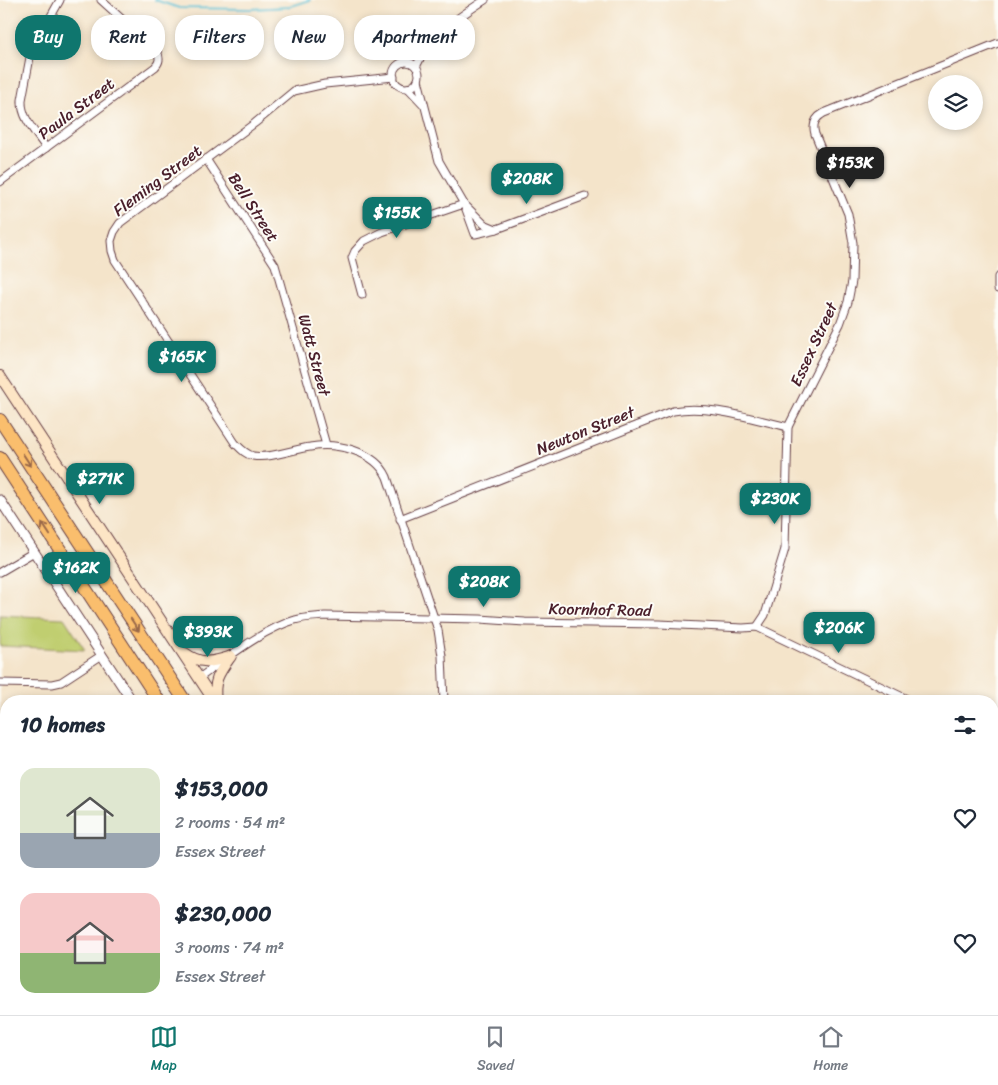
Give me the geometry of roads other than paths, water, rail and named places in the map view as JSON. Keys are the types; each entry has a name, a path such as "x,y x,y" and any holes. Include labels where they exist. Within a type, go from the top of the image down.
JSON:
{"highway":[{"path":"0,420 181,695"},
{"path":"0,458 155,695"}],"main road":[{"path":"0,376 211,695"},
{"path":"180,649 202,662 214,662 230,656"},
{"path":"215,695 216,680 230,656"}],"street":[{"path":"46,148 25,117 22,100 31,52 60,0"},
{"name":"Paula Street","path":"0,182 155,67 159,60 157,52 101,0"},
{"path":"464,15 485,0"},
{"name":"Essex Street","path":"757,627 765,615 785,550 788,427 840,324 850,295 853,274 853,243 848,214 815,134 814,121 824,113 998,43"},
{"path":"416,67 419,60"},
{"path":"426,108 408,88 399,86 394,77 396,68 404,62 411,63 419,73 418,80 426,108 439,161 464,204 475,234 497,229 585,196"},
{"name":"Fleming Street","path":"394,77 335,82 294,91 255,123 120,223 112,237 111,245 113,254 198,387 235,443 243,451 251,456 260,457 312,446 326,445 366,455 375,461 387,477 435,618 440,638 444,695"},
{"path":"408,88 418,80"},
{"name":"Bell Street","path":"206,159 274,262 278,272"},
{"path":"464,204 484,224 497,229"},
{"path":"362,296 352,258 355,251 364,241 382,232 464,204"},
{"name":"Watt Street","path":"278,272 326,445"},
{"path":"998,276 998,289"},
{"name":"Newton Street","path":"400,519 673,411 692,409 714,411 788,427"},
{"path":"0,500 128,695"},
{"path":"0,572 34,552"},
{"name":"Koornhof Road","path":"199,678 274,629 294,620 359,615 757,627 899,695"},
{"path":"0,683 52,684 61,682 102,655"}],"waterway":[{"path":"155,0 179,8 251,9 288,7 310,0"}]}
